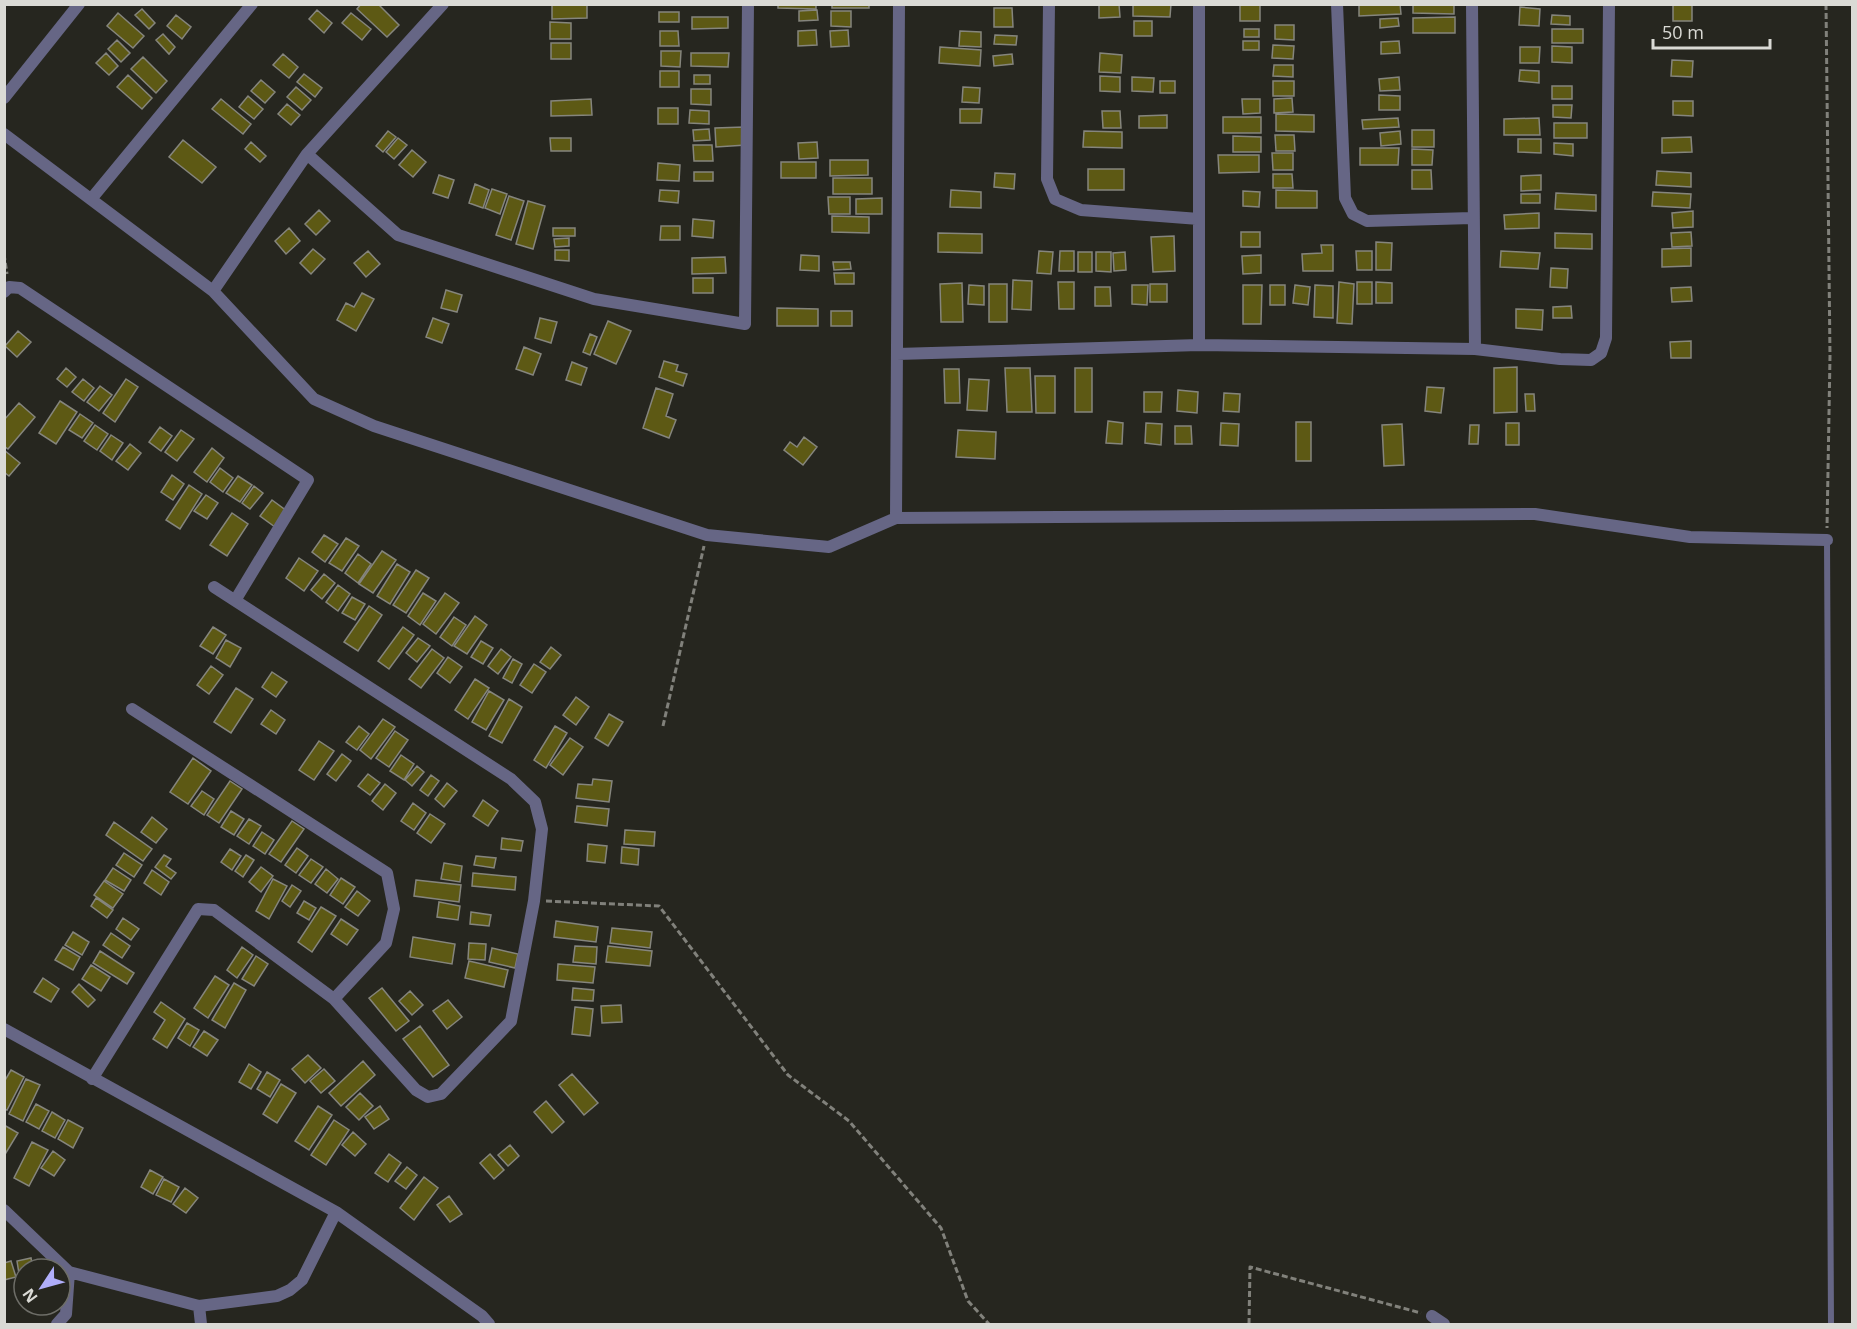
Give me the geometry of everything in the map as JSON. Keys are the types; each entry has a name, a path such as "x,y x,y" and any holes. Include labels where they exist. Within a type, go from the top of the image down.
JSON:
{"street":[{"path":"4,98 79,4"},
{"path":"92,198 252,4"},
{"path":"213,291 307,154 443,4"},
{"path":"307,154 398,235 594,299 744,324 748,4"},
{"path":"896,518 899,4"},
{"path":"1049,4 1047,179 1054,199 1081,210 1199,219"},
{"path":"1199,4 1199,345"},
{"path":"1337,4 1345,198 1353,214 1367,221 1472,218"},
{"path":"1472,4 1474,349"},
{"path":"897,354 1199,345 1474,349 1560,359 1591,360 1601,353 1606,338 1609,4"},
{"path":"4,134 213,291 314,399 374,426 707,536 829,547 896,518 1535,514 1690,537 1827,540"},
{"path":"7,289 20,288 308,480 236,599"},
{"path":"92,1079 198,909 214,910 334,999 416,1090 429,1097 441,1094 511,1021 534,901 542,829 535,802 511,779 236,599 214,587"},
{"path":"132,709 387,873 394,909 386,943 334,999"},
{"path":"4,1029 336,1212 482,1316 489,1324"},
{"path":"4,1210 53,1257"},
{"path":"72,1273 199,1306 277,1296 290,1290 302,1280 336,1212"},
{"path":"199,1306 201,1324"},
{"path":"1432,1316 1444,1324"}],"lane":[{"path":"1827,540 1831,1324"}],"path":[{"path":"1826,4 1830,356 1827,540"},
{"path":"4,254 7,289"},
{"path":"663,726 707,536"},
{"path":"534,901 659,906 788,1075 849,1121 941,1228 968,1301 989,1324"},
{"path":"1249,1324 1250,1268 1432,1316"}],"building":[{"path":"361,4 378,4 399,25 387,37 357,9"},
{"path":"552,4 587,4 587,18 552,19"},
{"path":"778,4 816,4 816,9 778,8"},
{"path":"832,4 869,4 869,8 832,8"},
{"path":"1099,4 1119,4 1120,17 1099,18"},
{"path":"1133,4 1171,4 1170,17 1133,16"},
{"path":"1359,4 1400,4 1401,14 1359,16"},
{"path":"1413,4 1454,4 1454,14 1413,13"},
{"path":"1240,5 1260,5 1260,21 1240,21"},
{"path":"1673,5 1692,5 1692,21 1673,21"},
{"path":"1520,7 1540,9 1539,26 1519,25"},
{"path":"994,8 1012,8 1013,27 994,27"},
{"path":"142,9 155,23 149,29 135,15"},
{"path":"317,10 332,23 324,33 309,19"},
{"path":"817,10 818,20 799,21 799,11"},
{"path":"831,11 851,11 851,27 831,26"},
{"path":"659,12 679,12 679,22 659,22"},
{"path":"118,13 144,36 133,48 107,26"},
{"path":"351,13 371,29 362,40 342,23"},
{"path":"176,15 191,27 182,39 167,26"},
{"path":"1552,15 1570,16 1570,25 1551,24"},
{"path":"692,17 728,17 728,28 692,29"},
{"path":"1455,17 1455,33 1413,33 1413,18"},
{"path":"1398,18 1399,26 1380,28 1380,19"},
{"path":"1134,21 1152,21 1152,36 1134,36"},
{"path":"550,22 571,23 571,39 550,39"},
{"path":"1275,25 1294,25 1294,40 1275,39"},
{"path":"1244,29 1259,29 1259,37 1244,37"},
{"path":"1552,29 1583,29 1583,43 1552,43"},
{"path":"816,30 817,45 798,46 798,31"},
{"path":"848,30 849,46 831,47 830,31"},
{"path":"660,31 678,31 679,46 660,46"},
{"path":"960,31 981,32 981,47 959,46"},
{"path":"163,34 175,47 169,54 156,40"},
{"path":"995,35 1017,36 1016,45 994,44"},
{"path":"117,40 130,53 121,62 108,49"},
{"path":"1243,41 1259,41 1259,50 1243,50"},
{"path":"1399,41 1400,53 1381,54 1381,42"},
{"path":"551,43 571,43 571,59 551,59"},
{"path":"1273,45 1294,46 1293,59 1272,58"},
{"path":"1552,46 1572,47 1572,63 1552,62"},
{"path":"940,47 981,50 980,66 939,63"},
{"path":"1520,47 1540,47 1539,63 1520,63"},
{"path":"661,51 681,51 680,67 661,66"},
{"path":"106,53 118,66 109,75 96,63"},
{"path":"691,53 729,53 728,67 691,66"},
{"path":"1100,53 1122,55 1121,73 1099,72"},
{"path":"283,54 298,67 289,78 273,65"},
{"path":"1012,54 1013,64 994,66 993,56"},
{"path":"143,57 167,81 156,93 131,69"},
{"path":"1672,60 1693,61 1692,77 1671,76"},
{"path":"1274,65 1293,65 1293,77 1273,76"},
{"path":"1520,70 1539,71 1539,83 1519,81"},
{"path":"660,71 679,71 679,87 660,87"},
{"path":"304,74 322,88 315,97 297,82"},
{"path":"128,75 152,98 142,109 117,87"},
{"path":"694,75 710,75 710,84 694,84"},
{"path":"1100,76 1120,77 1120,92 1100,91"},
{"path":"1132,77 1154,78 1153,92 1132,91"},
{"path":"1399,77 1400,90 1380,91 1379,79"},
{"path":"261,80 275,92 265,103 251,91"},
{"path":"1160,81 1175,81 1175,93 1160,93"},
{"path":"1273,81 1294,81 1294,96 1273,96"},
{"path":"1552,86 1572,86 1572,99 1552,99"},
{"path":"296,87 311,100 302,110 287,97"},
{"path":"963,87 980,88 979,103 962,102"},
{"path":"691,89 711,89 711,105 691,104"},
{"path":"1379,95 1400,96 1400,110 1379,110"},
{"path":"248,96 263,109 254,119 239,107"},
{"path":"1292,98 1293,112 1274,113 1274,99"},
{"path":"221,99 251,124 243,134 212,109"},
{"path":"591,99 592,115 551,116 551,101"},
{"path":"1242,99 1260,99 1260,113 1243,114"},
{"path":"1673,101 1693,101 1693,116 1673,115"},
{"path":"287,104 300,115 291,125 278,114"},
{"path":"1553,105 1572,105 1571,118 1553,117"},
{"path":"658,108 678,108 678,124 658,124"},
{"path":"960,109 982,109 981,123 960,123"},
{"path":"690,110 709,111 709,124 689,123"},
{"path":"1102,111 1120,111 1121,128 1103,128"},
{"path":"1276,114 1314,115 1314,132 1276,131"},
{"path":"1167,115 1167,128 1139,128 1139,116"},
{"path":"1223,117 1261,117 1261,133 1223,133"},
{"path":"1398,118 1399,127 1363,129 1362,120"},
{"path":"1539,118 1540,135 1504,135 1504,119"},
{"path":"1554,123 1587,123 1587,138 1554,138"},
{"path":"744,127 746,145 716,147 715,128"},
{"path":"709,129 710,140 694,141 693,130"},
{"path":"1412,130 1434,130 1434,147 1412,147"},
{"path":"388,131 396,137 383,152 376,146"},
{"path":"1084,131 1122,132 1122,148 1083,147"},
{"path":"1400,131 1401,144 1381,146 1380,133"},
{"path":"1275,135 1294,135 1295,151 1276,151"},
{"path":"1233,136 1261,137 1261,152 1233,152"},
{"path":"1691,137 1692,152 1662,153 1662,138"},
{"path":"398,138 407,145 394,159 386,152"},
{"path":"550,138 571,138 571,151 551,151"},
{"path":"1518,139 1541,139 1541,153 1518,152"},
{"path":"183,140 216,167 202,183 169,157"},
{"path":"251,142 266,156 260,162 245,149"},
{"path":"817,142 818,158 799,159 798,143"},
{"path":"1554,143 1573,144 1573,156 1554,154"},
{"path":"693,145 712,145 713,161 694,161"},
{"path":"1360,148 1399,148 1398,165 1360,165"},
{"path":"1412,149 1433,150 1432,165 1412,165"},
{"path":"412,150 426,162 413,177 399,165"},
{"path":"1272,153 1293,153 1293,170 1273,170"},
{"path":"1218,155 1259,155 1259,172 1219,173"},
{"path":"830,160 868,160 868,175 830,176"},
{"path":"781,162 816,162 816,178 781,178"},
{"path":"658,163 680,165 679,181 657,180"},
{"path":"1088,169 1124,169 1124,190 1088,190"},
{"path":"1412,170 1431,170 1432,189 1412,189"},
{"path":"1657,171 1691,173 1691,187 1656,185"},
{"path":"694,172 713,172 713,181 694,181"},
{"path":"995,173 1015,174 1014,189 994,187"},
{"path":"1273,174 1292,174 1293,188 1273,188"},
{"path":"439,175 454,180 448,198 433,193"},
{"path":"1541,175 1541,190 1521,191 1521,176"},
{"path":"833,178 872,178 872,194 833,194"},
{"path":"475,184 489,190 483,208 469,203"},
{"path":"492,189 507,194 500,214 485,208"},
{"path":"660,190 679,191 678,203 659,201"},
{"path":"951,190 981,192 981,208 950,207"},
{"path":"1276,190 1317,191 1317,208 1276,208"},
{"path":"1243,191 1260,192 1259,207 1243,206"},
{"path":"1653,192 1691,194 1690,208 1652,206"},
{"path":"1556,193 1596,195 1596,211 1555,209"},
{"path":"1521,194 1540,194 1540,203 1521,203"},
{"path":"509,196 524,201 511,240 496,235"},
{"path":"828,197 850,197 850,214 829,214"},
{"path":"882,198 882,214 856,214 856,199"},
{"path":"528,201 545,206 533,249 516,244"},
{"path":"319,210 330,221 316,235 305,224"},
{"path":"1693,211 1693,227 1673,228 1672,213"},
{"path":"1539,213 1539,228 1505,229 1504,215"},
{"path":"832,216 869,217 869,233 832,232"},
{"path":"693,219 714,221 713,238 692,236"},
{"path":"661,226 680,226 680,240 660,240"},
{"path":"289,228 300,241 286,254 275,241"},
{"path":"553,228 575,228 575,236 553,236"},
{"path":"1241,232 1260,232 1260,247 1241,247"},
{"path":"1691,232 1692,246 1672,247 1671,233"},
{"path":"938,233 982,234 982,253 938,252"},
{"path":"1555,233 1592,234 1592,249 1555,248"},
{"path":"1174,236 1175,271 1153,272 1151,237"},
{"path":"569,238 569,246 555,247 554,239"},
{"path":"1376,242 1392,243 1391,270 1376,270"},
{"path":"1321,245 1333,245 1333,271 1303,271 1302,254 1322,253"},
{"path":"1691,248 1691,266 1662,267 1662,249"},
{"path":"313,249 325,259 311,274 300,263"},
{"path":"555,250 569,250 569,261 555,260"},
{"path":"368,251 380,264 366,277 354,263"},
{"path":"1039,251 1053,252 1051,274 1037,273"},
{"path":"1060,251 1074,251 1074,271 1059,271"},
{"path":"1356,251 1372,251 1372,270 1357,270"},
{"path":"1501,251 1540,253 1538,269 1500,267"},
{"path":"1078,252 1092,252 1092,272 1078,272"},
{"path":"1096,252 1111,252 1111,272 1096,271"},
{"path":"1125,252 1126,270 1114,271 1113,253"},
{"path":"801,255 819,256 819,271 800,270"},
{"path":"1261,255 1261,273 1243,274 1242,256"},
{"path":"725,257 726,273 692,274 692,258"},
{"path":"833,262 850,262 851,269 834,270"},
{"path":"1551,268 1568,269 1567,288 1550,287"},
{"path":"834,273 854,273 854,284 835,284"},
{"path":"693,278 713,278 713,293 693,293"},
{"path":"1013,280 1032,281 1031,310 1012,309"},
{"path":"1058,282 1074,282 1074,309 1059,309"},
{"path":"1339,282 1354,284 1352,324 1337,323"},
{"path":"1357,282 1372,282 1372,304 1357,304"},
{"path":"1376,282 1392,283 1392,303 1376,303"},
{"path":"962,283 963,322 941,322 940,284"},
{"path":"989,284 1007,284 1007,322 989,322"},
{"path":"1150,284 1167,284 1167,302 1150,302"},
{"path":"969,285 984,286 984,305 968,304"},
{"path":"1132,285 1148,285 1147,305 1132,304"},
{"path":"1243,285 1262,285 1261,324 1243,324"},
{"path":"1270,285 1285,285 1285,305 1270,305"},
{"path":"1295,285 1310,287 1308,305 1293,303"},
{"path":"1315,285 1333,286 1333,318 1314,317"},
{"path":"1095,287 1110,287 1111,306 1095,306"},
{"path":"1691,287 1692,301 1672,302 1671,288"},
{"path":"446,290 462,295 457,312 441,308"},
{"path":"362,293 374,299 356,331 337,320 346,303 354,307"},
{"path":"1571,306 1572,318 1553,318 1553,307"},
{"path":"777,308 818,309 818,326 777,326"},
{"path":"1516,309 1543,310 1542,330 1516,328"},
{"path":"831,311 852,311 852,326 831,326"},
{"path":"433,318 449,324 442,343 426,337"},
{"path":"540,318 557,322 551,343 535,338"},
{"path":"608,321 631,331 616,364 594,354"},
{"path":"18,331 31,342 17,357 5,346"},
{"path":"590,334 597,337 590,355 583,352"},
{"path":"1691,341 1691,358 1671,358 1670,342"},
{"path":"524,347 541,354 533,375 516,369"},
{"path":"664,361 678,365 676,371 687,374 683,386 659,377"},
{"path":"572,362 587,368 581,385 566,380"},
{"path":"1517,367 1517,412 1494,413 1494,368"},
{"path":"66,368 76,377 67,387 57,379"},
{"path":"1005,368 1030,368 1032,412 1007,412"},
{"path":"1075,368 1092,368 1092,412 1075,412"},
{"path":"944,369 959,369 960,403 945,403"},
{"path":"1035,376 1055,376 1055,413 1036,413"},
{"path":"83,379 94,388 84,401 72,392"},
{"path":"126,379 138,387 115,422 103,413"},
{"path":"969,379 989,380 987,411 967,410"},
{"path":"100,386 112,395 99,411 87,402"},
{"path":"1427,387 1444,388 1441,413 1425,411"},
{"path":"656,388 673,394 666,416 676,420 669,438 643,428"},
{"path":"1178,390 1198,392 1197,413 1177,411"},
{"path":"1144,392 1162,392 1161,412 1144,412"},
{"path":"1224,393 1240,394 1239,412 1223,411"},
{"path":"1525,394 1534,394 1535,411 1526,411"},
{"path":"60,401 77,412 56,444 39,433"},
{"path":"19,403 35,417 8,449 4,446 4,420"},
{"path":"80,414 93,423 82,438 69,430"},
{"path":"1108,421 1123,423 1122,444 1106,443"},
{"path":"1296,422 1311,422 1311,461 1296,461"},
{"path":"1146,423 1162,424 1161,445 1145,443"},
{"path":"1221,423 1239,424 1238,446 1220,445"},
{"path":"1506,423 1519,423 1519,445 1506,445"},
{"path":"1402,424 1404,465 1384,466 1382,425"},
{"path":"95,425 108,434 97,450 84,441"},
{"path":"1470,425 1479,425 1478,444 1469,444"},
{"path":"1175,426 1191,426 1192,444 1175,444"},
{"path":"160,427 172,436 161,451 149,442"},
{"path":"181,430 194,439 177,461 165,452"},
{"path":"958,430 996,432 995,459 956,457"},
{"path":"111,435 123,443 112,460 100,451"},
{"path":"804,437 817,447 803,465 784,450 790,442 797,447"},
{"path":"130,444 141,453 128,470 116,461"},
{"path":"212,448 224,458 207,482 194,472"},
{"path":"4,450 20,463 9,476 4,472"},
{"path":"220,468 233,478 223,492 210,482"},
{"path":"172,475 184,484 173,500 161,492"},
{"path":"238,476 252,485 240,502 226,493"},
{"path":"189,485 202,494 180,529 166,520"},
{"path":"254,486 263,493 250,509 242,503"},
{"path":"206,495 218,503 207,519 194,511"},
{"path":"272,500 287,511 275,527 260,516"},
{"path":"232,513 248,524 227,556 210,545"},
{"path":"324,535 338,544 325,562 312,552"},
{"path":"346,538 359,546 342,571 329,563"},
{"path":"382,551 396,560 373,593 359,584"},
{"path":"358,554 371,564 358,583 345,573"},
{"path":"299,558 318,571 304,591 286,578"},
{"path":"397,564 410,572 390,604 377,596"},
{"path":"416,570 429,578 406,613 393,605"},
{"path":"324,574 335,583 322,599 311,590"},
{"path":"338,585 350,594 338,611 326,602"},
{"path":"423,593 436,601 420,625 408,616"},
{"path":"445,593 459,603 436,634 423,624"},
{"path":"352,597 365,604 355,620 342,613"},
{"path":"369,606 382,615 358,651 344,642"},
{"path":"475,616 487,625 467,654 454,646"},
{"path":"454,617 466,625 452,646 440,637"},
{"path":"213,627 226,635 213,654 200,646"},
{"path":"403,627 414,635 389,669 378,661"},
{"path":"418,638 430,646 417,662 406,653"},
{"path":"226,640 241,648 230,667 216,658"},
{"path":"481,641 493,648 483,664 471,657"},
{"path":"551,647 561,655 550,669 540,662"},
{"path":"432,649 444,658 421,688 409,679"},
{"path":"501,649 511,657 498,674 488,666"},
{"path":"448,657 462,667 450,683 437,673"},
{"path":"513,659 522,664 512,683 503,678"},
{"path":"534,664 546,672 532,693 520,685"},
{"path":"211,666 223,675 209,694 197,685"},
{"path":"272,672 287,682 276,697 262,687"},
{"path":"475,679 489,688 468,719 455,710"},
{"path":"236,688 253,699 231,733 214,722"},
{"path":"489,691 504,700 486,730 472,722"},
{"path":"576,697 589,707 576,725 563,715"},
{"path":"509,699 522,707 502,743 489,736"},
{"path":"271,710 285,720 276,734 261,724"},
{"path":"609,714 623,722 608,746 595,738"},
{"path":"383,719 395,727 371,759 360,750"},
{"path":"359,726 369,734 357,750 346,742"},
{"path":"555,726 567,733 546,768 534,760"},
{"path":"395,731 408,740 389,767 376,758"},
{"path":"570,738 583,747 563,775 550,765"},
{"path":"319,741 334,751 314,780 299,770"},
{"path":"342,754 351,761 336,781 327,774"},
{"path":"401,755 414,764 404,780 390,771"},
{"path":"193,758 211,771 188,804 170,792"},
{"path":"417,766 424,772 412,786 405,780"},
{"path":"368,774 380,783 370,795 358,786"},
{"path":"431,775 439,781 428,796 420,790"},
{"path":"593,779 612,781 609,802 576,798 578,784 592,785"},
{"path":"230,781 242,789 219,823 207,815"},
{"path":"447,783 457,791 444,807 435,799"},
{"path":"385,784 396,793 383,810 372,801"},
{"path":"202,791 214,799 204,815 191,806"},
{"path":"483,800 498,811 488,826 473,816"},
{"path":"413,803 426,813 414,830 401,821"},
{"path":"577,806 609,809 607,826 575,822"},
{"path":"231,811 244,819 234,835 221,827"},
{"path":"430,814 445,824 431,843 417,833"},
{"path":"152,817 167,829 156,843 141,832"},
{"path":"249,819 261,826 249,844 237,836"},
{"path":"292,821 304,829 281,862 269,854"},
{"path":"114,822 152,849 143,861 106,835"},
{"path":"625,830 655,832 654,846 624,844"},
{"path":"262,832 274,840 265,854 253,846"},
{"path":"502,838 523,841 521,851 501,849"},
{"path":"588,844 607,846 605,863 587,861"},
{"path":"622,847 639,849 638,865 621,863"},
{"path":"297,848 308,856 296,873 285,865"},
{"path":"230,849 241,856 232,870 221,862"},
{"path":"124,853 142,865 134,877 116,865"},
{"path":"164,855 171,859 166,866 176,873 171,879 155,867"},
{"path":"246,855 254,860 243,877 235,871"},
{"path":"476,856 496,858 494,868 474,865"},
{"path":"311,859 323,867 311,883 299,875"},
{"path":"444,863 462,866 460,882 441,879"},
{"path":"261,867 273,876 261,892 249,882"},
{"path":"113,868 131,880 124,891 105,880"},
{"path":"326,869 338,879 327,893 315,884"},
{"path":"152,870 169,882 161,895 144,883"},
{"path":"473,873 516,877 515,890 472,886"},
{"path":"341,878 355,887 343,904 330,895"},
{"path":"273,879 287,886 269,919 256,911"},
{"path":"416,880 461,885 459,902 414,896"},
{"path":"104,881 123,894 113,908 94,895"},
{"path":"292,885 301,891 290,907 282,901"},
{"path":"357,891 370,901 358,916 345,907"},
{"path":"96,898 113,910 107,918 91,906"},
{"path":"304,901 316,908 309,920 297,913"},
{"path":"439,902 460,906 458,920 437,917"},
{"path":"321,907 336,916 312,952 298,942"},
{"path":"471,912 491,915 489,926 470,924"},
{"path":"123,918 139,929 131,940 116,929"},
{"path":"341,919 358,930 347,945 331,934"},
{"path":"556,921 598,927 596,942 554,937"},
{"path":"612,928 652,932 650,948 610,943"},
{"path":"73,932 89,942 82,955 65,945"},
{"path":"111,933 130,946 122,958 103,945"},
{"path":"413,937 455,944 452,964 410,957"},
{"path":"469,943 486,944 485,960 468,959"},
{"path":"575,946 597,947 596,964 573,962"},
{"path":"608,946 652,951 650,966 606,962"},
{"path":"63,947 80,957 73,970 55,960"},
{"path":"242,947 253,955 237,978 227,970"},
{"path":"492,948 518,954 515,968 489,962"},
{"path":"100,951 134,973 127,984 93,963"},
{"path":"256,956 268,964 254,986 242,979"},
{"path":"469,961 508,970 504,987 465,978"},
{"path":"558,964 595,967 593,983 557,980"},
{"path":"91,965 110,977 101,991 82,979"},
{"path":"215,976 229,985 208,1018 194,1008"},
{"path":"43,978 59,989 51,1002 34,992"},
{"path":"234,983 246,990 225,1028 212,1020"},
{"path":"79,984 95,1000 88,1007 72,992"},
{"path":"382,988 409,1021 396,1031 369,998"},
{"path":"573,988 594,990 593,1001 572,1000"},
{"path":"410,991 423,1005 412,1015 399,1001"},
{"path":"448,1000 462,1017 447,1029 433,1011"},
{"path":"161,1002 185,1019 167,1048 153,1039 165,1020 154,1012"},
{"path":"621,1005 622,1022 602,1023 601,1006"},
{"path":"575,1007 593,1009 590,1036 572,1034"},
{"path":"187,1023 199,1030 190,1046 178,1038"},
{"path":"420,1026 449,1065 433,1077 403,1039"},
{"path":"204,1031 218,1040 207,1056 193,1047"},
{"path":"308,1055 321,1068 305,1083 292,1069"},
{"path":"363,1061 375,1075 341,1106 329,1093"},
{"path":"249,1064 261,1072 251,1089 239,1082"},
{"path":"324,1069 335,1081 321,1093 310,1081"},
{"path":"11,1070 24,1077 7,1110 4,1109 4,1082"},
{"path":"267,1072 280,1080 270,1097 257,1089"},
{"path":"572,1074 598,1103 584,1115 559,1085"},
{"path":"26,1079 40,1085 23,1121 9,1114"},
{"path":"281,1084 296,1093 277,1123 263,1114"},
{"path":"360,1093 373,1106 359,1120 346,1107"},
{"path":"546,1101 564,1122 552,1133 534,1112"},
{"path":"36,1104 49,1111 39,1129 26,1122"},
{"path":"318,1106 332,1115 309,1150 295,1141"},
{"path":"380,1106 389,1119 374,1129 365,1117"},
{"path":"52,1112 65,1120 55,1138 42,1131"},
{"path":"68,1120 83,1128 73,1148 58,1139"},
{"path":"334,1120 349,1130 326,1165 311,1155"},
{"path":"4,1125 18,1133 4,1156"},
{"path":"353,1132 366,1144 355,1156 342,1145"},
{"path":"32,1142 48,1150 29,1186 14,1178"},
{"path":"510,1145 519,1156 508,1166 498,1155"},
{"path":"53,1151 65,1160 54,1176 41,1168"},
{"path":"389,1154 401,1163 388,1182 375,1173"},
{"path":"490,1154 504,1170 494,1179 480,1163"},
{"path":"407,1167 417,1175 406,1189 395,1181"},
{"path":"150,1170 163,1177 153,1194 141,1187"},
{"path":"424,1177 438,1188 414,1220 400,1208"},
{"path":"164,1179 179,1187 171,1202 156,1195"},
{"path":"185,1188 198,1198 186,1213 173,1204"},
{"path":"449,1196 462,1214 450,1222 437,1205"},
{"path":"11,1261 12,1278 4,1280 4,1263"}]}
